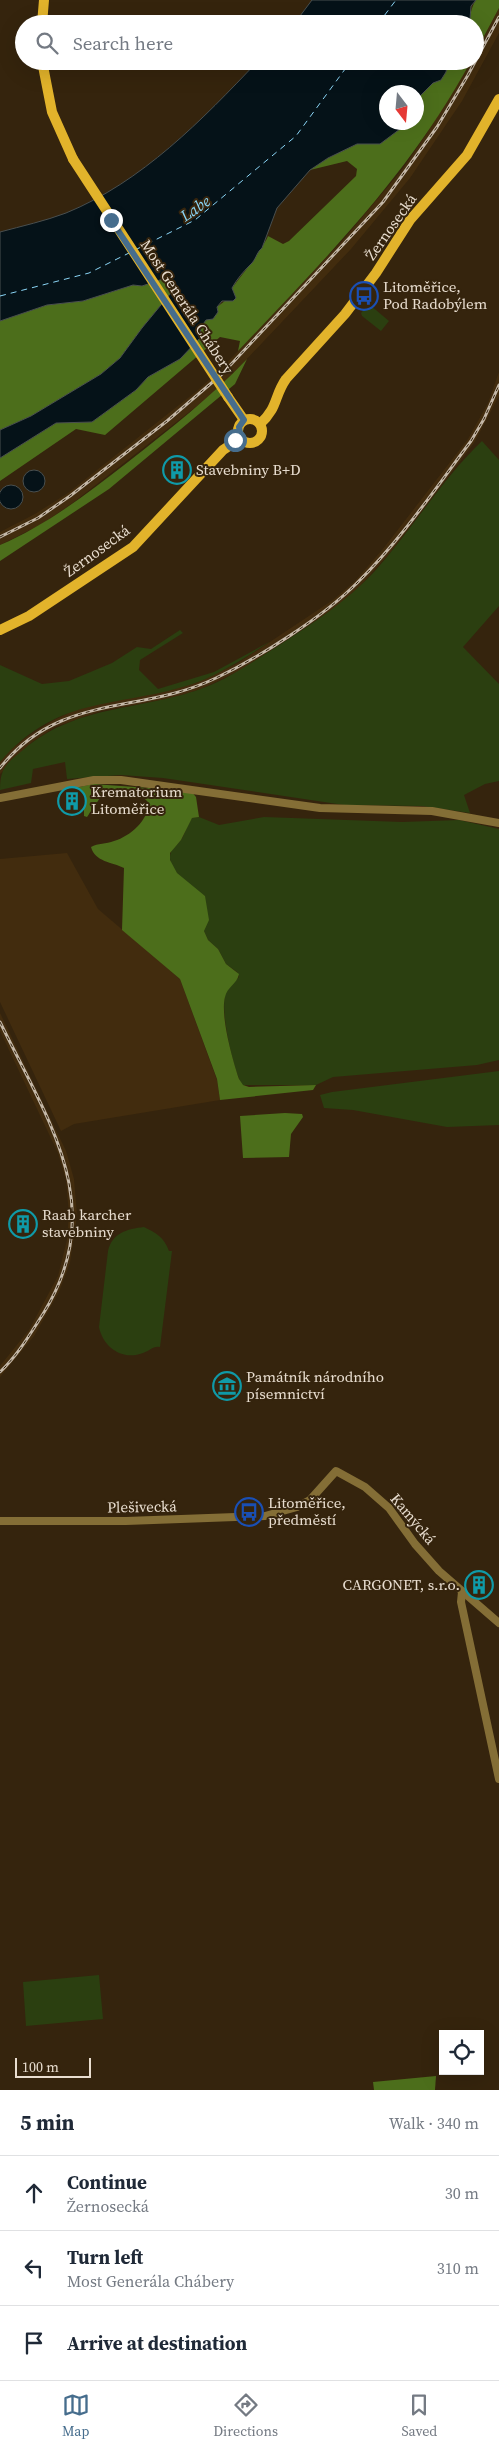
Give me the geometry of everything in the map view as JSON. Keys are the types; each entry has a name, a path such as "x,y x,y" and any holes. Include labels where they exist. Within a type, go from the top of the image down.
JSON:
{"main road":[{"path":"43,15 44,0"},
{"name":"Most Generála Chábery","path":"44,70 52,112 73,159 244,420"},
{"name":"Žernosecká","path":"0,630 29,616 133,547 223,450 241,438 252,443 259,439 262,431 260,424 276,406 281,386 345,314 376,273 410,220 468,155 499,98"},
{"path":"241,438 239,427 244,420 253,419 260,424"}],"street":[{"path":"0,798 65,785 121,780 320,808 432,811 499,823"},
{"name":"Plešivecká","path":"0,1521 205,1519 265,1516 283,1512 310,1500 336,1471"},
{"name":"Kamýcká","path":"336,1471 365,1487 390,1508 415,1544 462,1592 499,1623"},
{"path":"462,1592 461,1602 499,1780"}],"shaded area":[{"path":"499,8 499,33 484,61 484,36"},
{"path":"466,70 479,70 462,101 410,178 351,249 227,380 206,399 74,502 42,524 0,545 0,532 35,514 68,493 198,390 219,371 342,241 401,171"},
{"path":"499,372 499,396 474,443 389,554 360,586 338,606 241,670 201,689 172,698 101,711 55,727 32,742 0,774 0,762 9,751 52,721 75,710 99,703 170,690 198,682 238,663 333,600 355,581 383,549 468,439 488,403"},
{"path":"67,853 98,909 180,979 217,1080 220,1100 74,1124 61,1131 0,1002 0,859"},
{"path":"0,1013 66,1151 74,1179 77,1215 70,1263 59,1292 34,1336 0,1377 0,1366 29,1330 58,1276 67,1240 69,1215 66,1180 58,1153 0,1031"}],"green space":[{"path":"476,0 499,0 499,8 484,36 484,15 470,15"},
{"path":"446,70 466,70 421,141 364,214 238,351 240,341 220,337 105,435 76,429 0,481 0,458 56,423 92,422 136,390 148,377 180,359 206,320 218,312 217,307 234,294 232,288 255,258 268,236 283,244 289,241 356,176 357,169 347,161 310,170 328,158 357,144 380,144 399,130 424,130 424,91"},
{"path":"163,279 175,288 120,358 101,374 31,416 0,430 0,321 47,305 83,301 133,285 142,286"},
{"path":"370,305 389,321 381,331 362,316 361,313"},
{"path":"247,359 235,384 109,489 0,561 0,545 51,518 98,485 190,412"},
{"path":"482,441 499,460 499,606 463,647 499,684 499,781 485,784 464,795 470,813 422,806 344,805 163,778 121,775 67,779 65,762 33,769 31,783 0,790 1,776 8,763 45,734 91,715 189,693 213,684 230,676 329,612 374,572 453,472"},
{"path":"180,630 183,633 140,660 139,670 158,689 214,672 271,641 226,669 198,682 69,713 46,724 23,740 0,762 0,665 42,684 69,681 112,663 137,647 151,649"},
{"path":"93,784 191,791 196,797 199,817 192,818 181,840 170,853 170,860 177,873 205,896 209,920 204,931 208,940 218,949 226,964 239,974 226,994 224,1015 239,1079 243,1085 249,1087 316,1085 313,1090 220,1100 217,1079 180,979 122,930 124,868 100,859 91,847 120,839 132,831 146,815 149,803 144,798 102,795 87,817 84,816 84,798 66,796 61,791"},
{"path":"199,817 219,825 264,817 402,822 459,820 499,829 499,1060 477,1065 333,1077 316,1085 242,1085 231,1053 224,1011 226,991 239,977 237,972 226,964 218,949 208,940 204,931 205,896 181,877 170,859 172,850 183,837 192,818"},
{"path":"499,1071 499,1125 447,1127 353,1110 324,1108 320,1095 332,1092"},
{"path":"285,1113 302,1114 303,1117 291,1134 289,1157 243,1158 240,1116"},
{"path":"144,1227 159,1236 165,1242 169,1251 172,1251 160,1347 155,1347 135,1355 121,1354 109,1346 99,1327 108,1251 113,1240 121,1233"},
{"path":"99,1975 103,2019 26,2026 23,1982"},
{"path":"436,2076 435,2090 374,2090 373,2082"}],"water":[{"path":"312,0 476,0 471,6 470,15 301,15"},
{"name":"Labe","path":"249,70 446,70 441,80 433,83 424,92 424,85 379,85 379,130 399,130 380,144 357,144 328,158 310,170 277,208 262,248 232,288 236,298 233,301 222,301 217,307 218,312 213,319 206,320 201,327 200,338 180,359 148,377 136,390 92,422 56,423 0,458 0,430 31,416 101,374 120,358 175,288 163,279 142,286 133,285 83,301 47,305 0,321 0,232 66,213 94,200 145,167 193,127"},
{"path":"34,470 42,473 45,481 42,489 34,492 26,489 23,481 26,473"},
{"path":"11,485 16,486 22,492 22,502 16,508 11,509 6,508 0,502 -1,497 0,492 6,486"}],"ferry route":[{"path":"385,15 396,0"},
{"path":"137,249 195,220 296,136 344,70"},
{"path":"0,296 89,273 129,253"}],"railway":[{"path":"484,45 499,17"},
{"path":"0,537 38,518 70,496 167,421 222,374 383,202 437,127 471,70"},
{"path":"0,768 23,744 48,727 102,708 159,697 216,678 271,648 327,609 373,567 417,514 471,441 484,419 499,385"},
{"path":"0,1022 52,1129 65,1165 71,1200 71,1237 62,1275 43,1314 18,1351 0,1372"}],"place":[{"name":"Litoměřice, Pod Radobýlem","path":"364,296"},
{"name":"Stavebniny B+D","path":"177,470"},
{"name":"Krematorium Litoměřice","path":"72,801"},
{"name":"Raab karcher stavebniny","path":"23,1224"},
{"name":"Památník národního písemnictví","path":"227,1386"},
{"name":"Litoměřice, předměstí","path":"249,1512"},
{"name":"CARGONET, s.r.o.","path":"479,1585"}],"route":[{"path":"111,220 244,420 238,431 241,438 235,440"}]}
